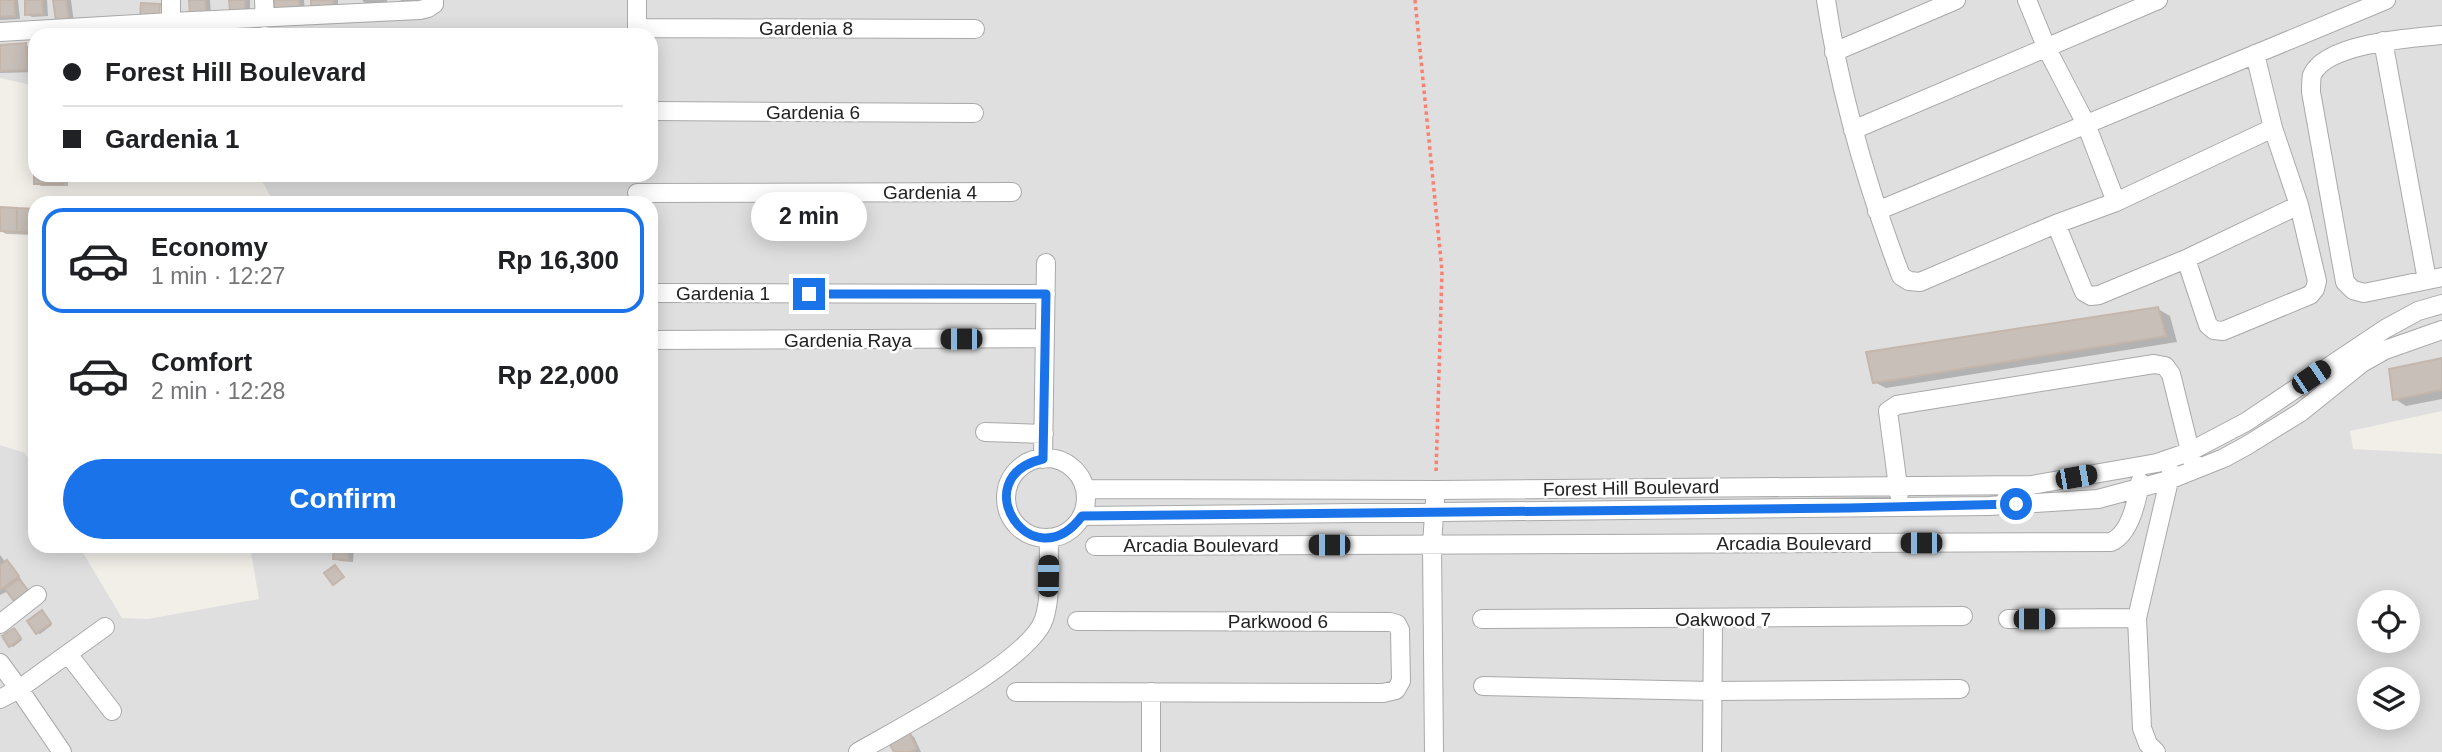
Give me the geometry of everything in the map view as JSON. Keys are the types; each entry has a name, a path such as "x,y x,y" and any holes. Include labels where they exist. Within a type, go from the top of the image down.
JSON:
{"street":[{"path":"171,0 172,22"},
{"path":"264,0 265,19"},
{"path":"69,28 265,19 348,8 419,10 428,9 434,4 434,0"},
{"path":"637,0 637,28"},
{"path":"1826,0 1834,52 1853,130 1877,211 1901,276 1909,281 1920,282 2116,202 2273,128"},
{"path":"1834,52 1956,0"},
{"path":"2027,0 2047,49 2086,124 2116,202"},
{"path":"1853,130 2158,0"},
{"path":"1877,211 2386,0"},
{"name":"Gardenia 8","path":"658,31 975,29"},
{"path":"0,32 28,30"},
{"path":"2384,41 2435,279 2364,292 2353,290 2345,282 2311,92 2312,74 2330,57 2384,41 2442,35"},
{"path":"2186,259 2208,325 2214,330 2222,331 2311,295 2315,289 2317,281 2299,205 2273,128 2255,54"},
{"name":"Gardenia 6","path":"658,111 974,113"},
{"name":"Gardenia 4","path":"637,190 1012,192"},
{"path":"2056,225 2084,292 2091,296 2186,259 2299,205"},
{"path":"1043,459 1046,263"},
{"name":"Gardenia 1","path":"658,293 1046,294"},
{"name":"Forest Hill Boulevard","path":"1085,489 1436,490 2032,485 2144,465 2181,455 2246,422 2385,329 2418,311 2442,304"},
{"name":"Forest Hill Boulevard","path":"1082,516 1989,506 2098,499 2169,480 2224,458 2301,412 2362,363 2385,351 2442,330"},
{"name":"Gardenia Raya","path":"658,340 1045,338"},
{"path":"2424,347 2442,343"},
{"path":"1899,507 1899,485 1888,423 1888,411 1897,405 2154,364 2165,366 2171,374 2181,455 2169,480 2137,618 2142,728 2147,744 2157,752"},
{"path":"985,432 1044,434"},
{"path":"2181,455 2196,470"},
{"path":"1043,459 1057,460 1069,466 1079,476 1085,489 1086,502 1082,516 1074,527 1062,535 1049,538 1035,536 1018,526 1007,508 1006,494 1010,481 1018,470 1030,462 1043,459"},
{"name":"Arcadia Boulevard","path":"1095,546 2111,542 2121,536 2130,519 2144,465"},
{"path":"1434,752 1432,545 1436,490"},
{"path":"858,752 977,683 1036,636 1044,619 1048,595 1049,538"},
{"path":"0,624 37,595"},
{"name":"Oakwood 7","path":"1482,620 1964,616"},
{"path":"2008,619 2137,618"},
{"path":"1712,752 1713,620"},
{"name":"Parkwood 6","path":"1077,621 1390,622 1398,624 1400,630 1401,681 1396,690 1383,693 1151,692"},
{"path":"0,699 19,689 105,627"},
{"path":"68,653 112,711"},
{"path":"0,663 62,752"},
{"path":"1483,686 1712,691 1960,689"},
{"path":"1016,692 1151,692 1151,752"}],"path":[{"path":"1415,0 1442,271 1436,490"}],"shaded area":[{"path":"0,0 2442,0 2442,411 2350,431 2353,449 2442,454 2442,752 0,752 0,445 25,453 28,458 28,553 83,553 122,618 148,619 259,599 251,553 658,553 658,196 270,196 263,182 658,182 658,28 28,28 28,84 0,78"}],"building":[{"path":"0,0 14,0 15,16 0,17"},
{"path":"25,0 42,0 43,14 25,15"},
{"path":"53,0 66,0 69,20 56,22"},
{"path":"189,0 205,0 206,13 190,15"},
{"path":"229,0 245,0 245,10 230,11"},
{"path":"274,0 299,0 300,13 274,13"},
{"path":"311,0 333,0 333,6 311,6"},
{"path":"141,3 160,4 159,19 140,18"},
{"path":"26,43 28,70 0,71 0,45"},
{"path":"34,182 63,182 63,184"},
{"path":"0,207 17,208 17,232 0,231"},
{"path":"17,208 28,209 28,233 17,232"},
{"path":"2158,307 2166,336 1873,383 1866,352"},
{"path":"2442,358 2442,390 2393,400 2389,369"},
{"path":"333,553 348,553 348,560 333,559"},
{"path":"7,560 19,576 0,590 0,565"},
{"path":"335,565 344,577 333,585 324,573"},
{"path":"19,579 28,590 14,601 5,589"},
{"path":"42,610 51,623 36,634 27,621"},
{"path":"14,628 21,638 9,647 2,636"},
{"path":"909,731 917,749 894,752 888,741"}],"route":[{"path":"809,294 1046,294 1043,459 1030,462 1018,470 1010,481 1006,494 1007,508 1013,521 1023,531 1035,536 1049,538 1062,535 1074,527 1082,516 2016,504"}]}
